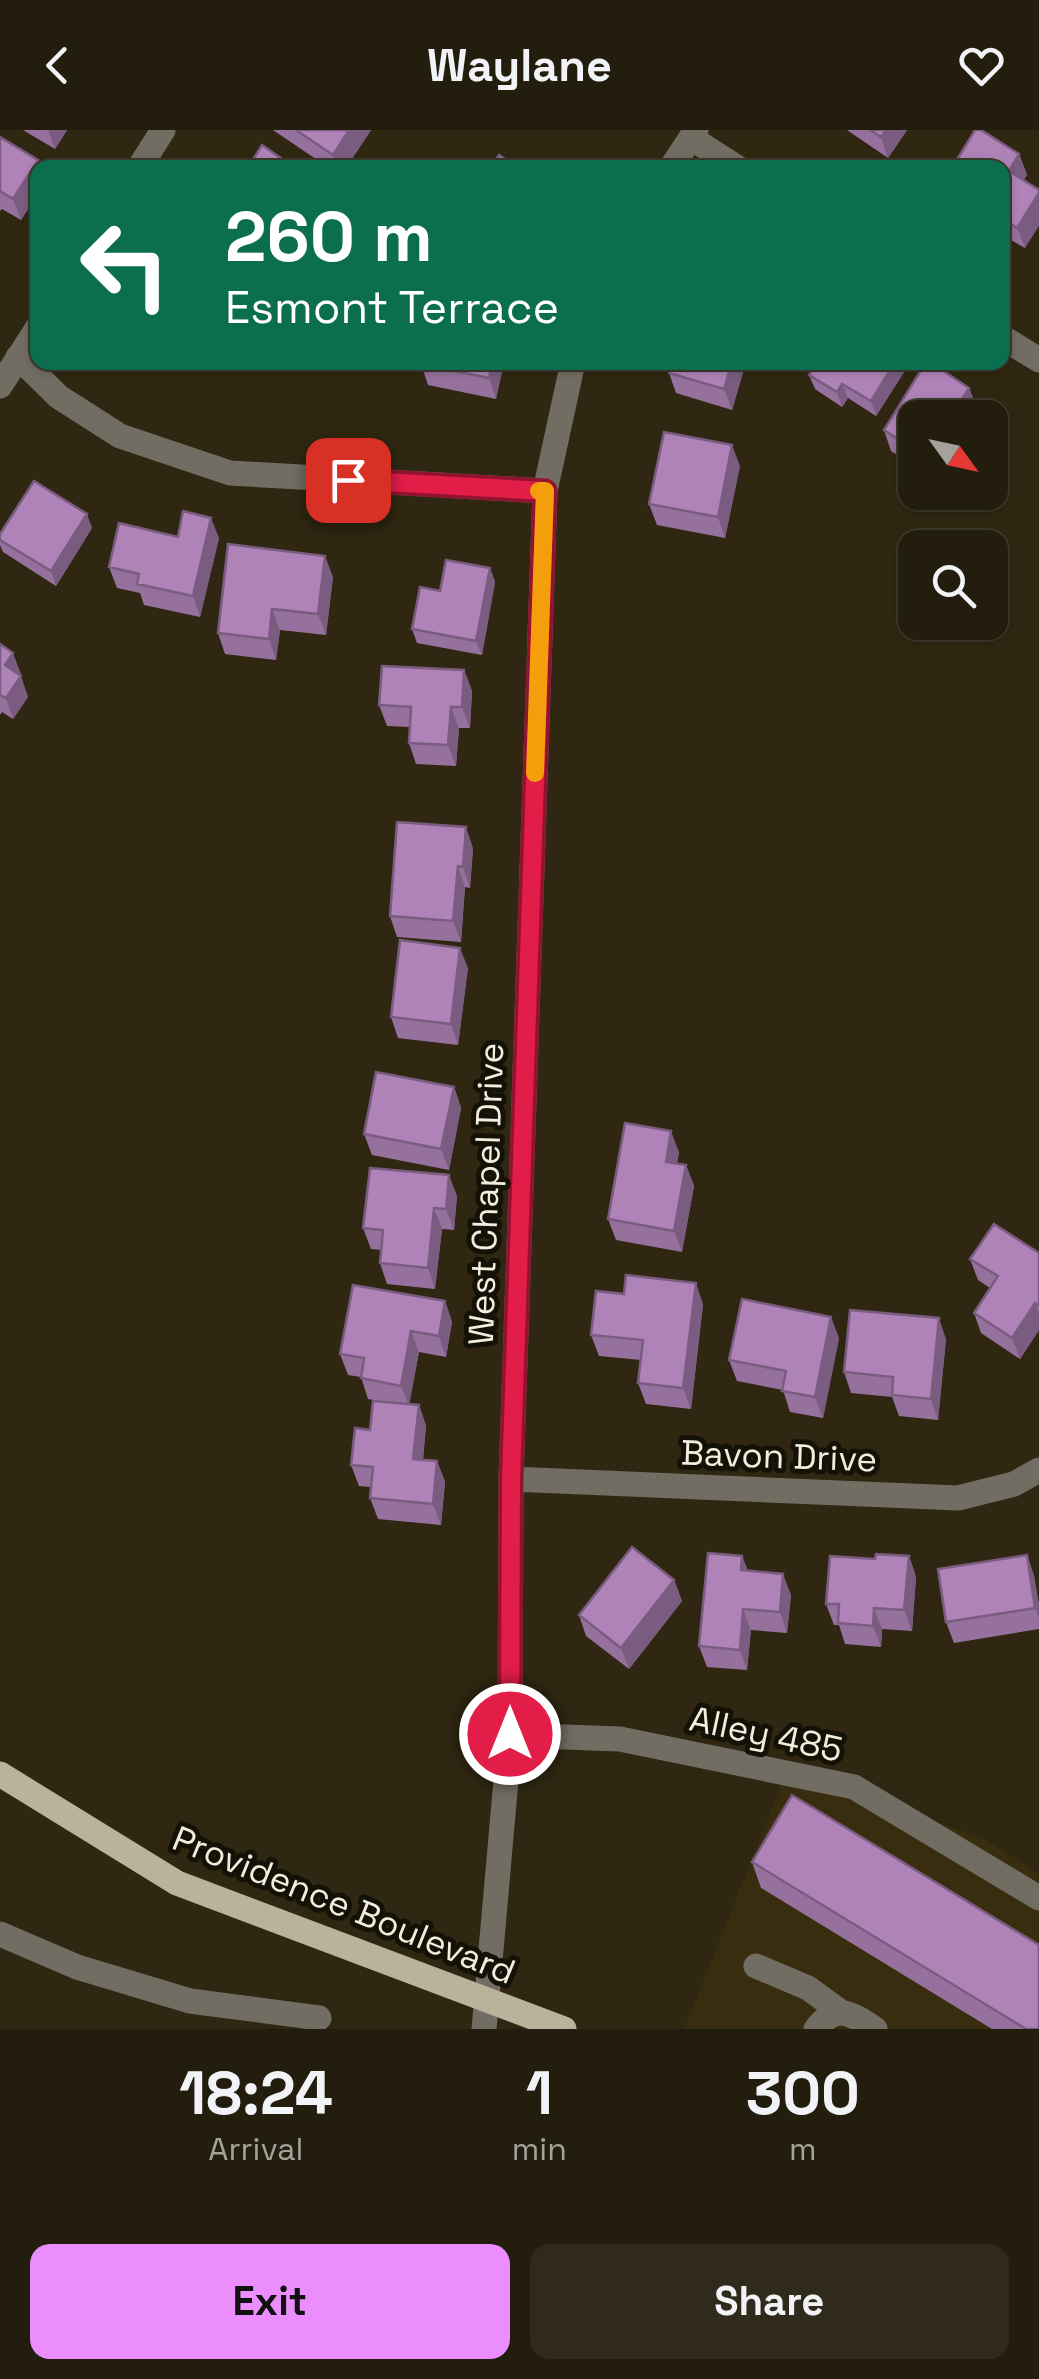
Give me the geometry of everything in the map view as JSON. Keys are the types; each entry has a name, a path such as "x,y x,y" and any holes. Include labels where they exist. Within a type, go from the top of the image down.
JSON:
{"main road":[{"name":"Providence Boulevard","path":"0,1774 177,1883 564,2029"}],"street":[{"path":"144,160 163,130"},
{"path":"676,160 694,134 728,160"},
{"path":"0,386 30,339"},
{"path":"1010,342 1039,360"},
{"path":"18,357 30,368"},
{"path":"32,370 59,396 120,436 230,474 545,491"},
{"name":"West Chapel Drive","path":"484,2029 510,1734 511,1479 545,491 570,370"},
{"name":"Bavon Drive","path":"511,1479 958,1498 1014,1484 1039,1470"},
{"name":"Alley 485","path":"510,1734 620,1739 854,1788 1039,1898"},
{"path":"0,1934 77,1966 190,2001 319,2018"},
{"path":"756,1966 808,1988 841,2012 856,2016 875,2029"},
{"path":"816,2029 826,2016 841,2012"}],"shaded area":[{"path":"786,1773 981,1837 1039,1873 1039,2029 684,2029"}],"building":[{"path":"296,130 349,130 333,155"},
{"path":"975,130 1019,154 1010,169 1010,160 957,160"},
{"path":"0,137 38,160 30,160 30,172 13,199 0,191"},
{"path":"262,145 284,160 253,160"},
{"path":"1010,172 1039,190 1017,228 1010,223"},
{"path":"450,370 490,370 489,378"},
{"path":"670,370 730,370 724,389 669,373"},
{"path":"812,370 890,370 871,401 842,384 837,392 809,375"},
{"path":"921,370 942,370 969,388 962,399 903,400"},
{"path":"898,407 898,439 884,430"},
{"path":"664,432 732,445 718,517 649,504"},
{"path":"34,481 87,514 51,571 0,540"},
{"path":"183,511 211,518 193,596 137,584 139,574 109,567 119,523 178,537"},
{"path":"228,544 325,556 318,614 272,609 269,639 218,633"},
{"path":"446,560 490,568 476,641 412,629 420,587 440,591"},
{"path":"0,644 13,653 5,665 21,676 6,698 0,695"},
{"path":"382,666 464,670 462,707 451,707 448,745 409,743 411,707 379,705"},
{"path":"397,822 466,827 453,921 390,916"},
{"path":"400,940 460,948 451,1024 391,1017"},
{"path":"376,1072 454,1087 441,1149 364,1134"},
{"path":"625,1123 671,1131 666,1162 686,1165 674,1231 608,1219"},
{"path":"370,1168 449,1175 446,1209 434,1208 428,1268 380,1263 383,1230 363,1228"},
{"path":"994,1224 1039,1253 1039,1306 1035,1303 1012,1338 974,1313 998,1276 970,1259"},
{"path":"626,1275 696,1283 683,1388 638,1383 643,1340 591,1335 596,1291 624,1294"},
{"path":"353,1285 445,1301 439,1336 411,1331 401,1386 361,1378 364,1358 340,1354"},
{"path":"742,1299 831,1317 815,1397 782,1391 786,1371 729,1360"},
{"path":"850,1310 939,1318 931,1399 892,1395 893,1377 844,1372"},
{"path":"373,1401 419,1405 413,1459 437,1461 433,1504 370,1498 373,1467 351,1465 355,1428 370,1430"},
{"path":"632,1547 674,1580 621,1648 579,1615"},
{"path":"708,1553 742,1556 741,1570 783,1574 780,1612 743,1609 740,1650 699,1646"},
{"path":"876,1554 909,1556 904,1610 874,1608 873,1626 838,1623 839,1604 826,1604 830,1556 875,1559"},
{"path":"1027,1555 1035,1608 946,1622 938,1569"},
{"path":"792,1795 1039,1945 1039,2029 1026,2029 752,1862"}],"slow traffic":[{"path":"535,773 545,491 539,491"}],"route":[{"path":"348,480 545,491 511,1479 510,1734"}]}
